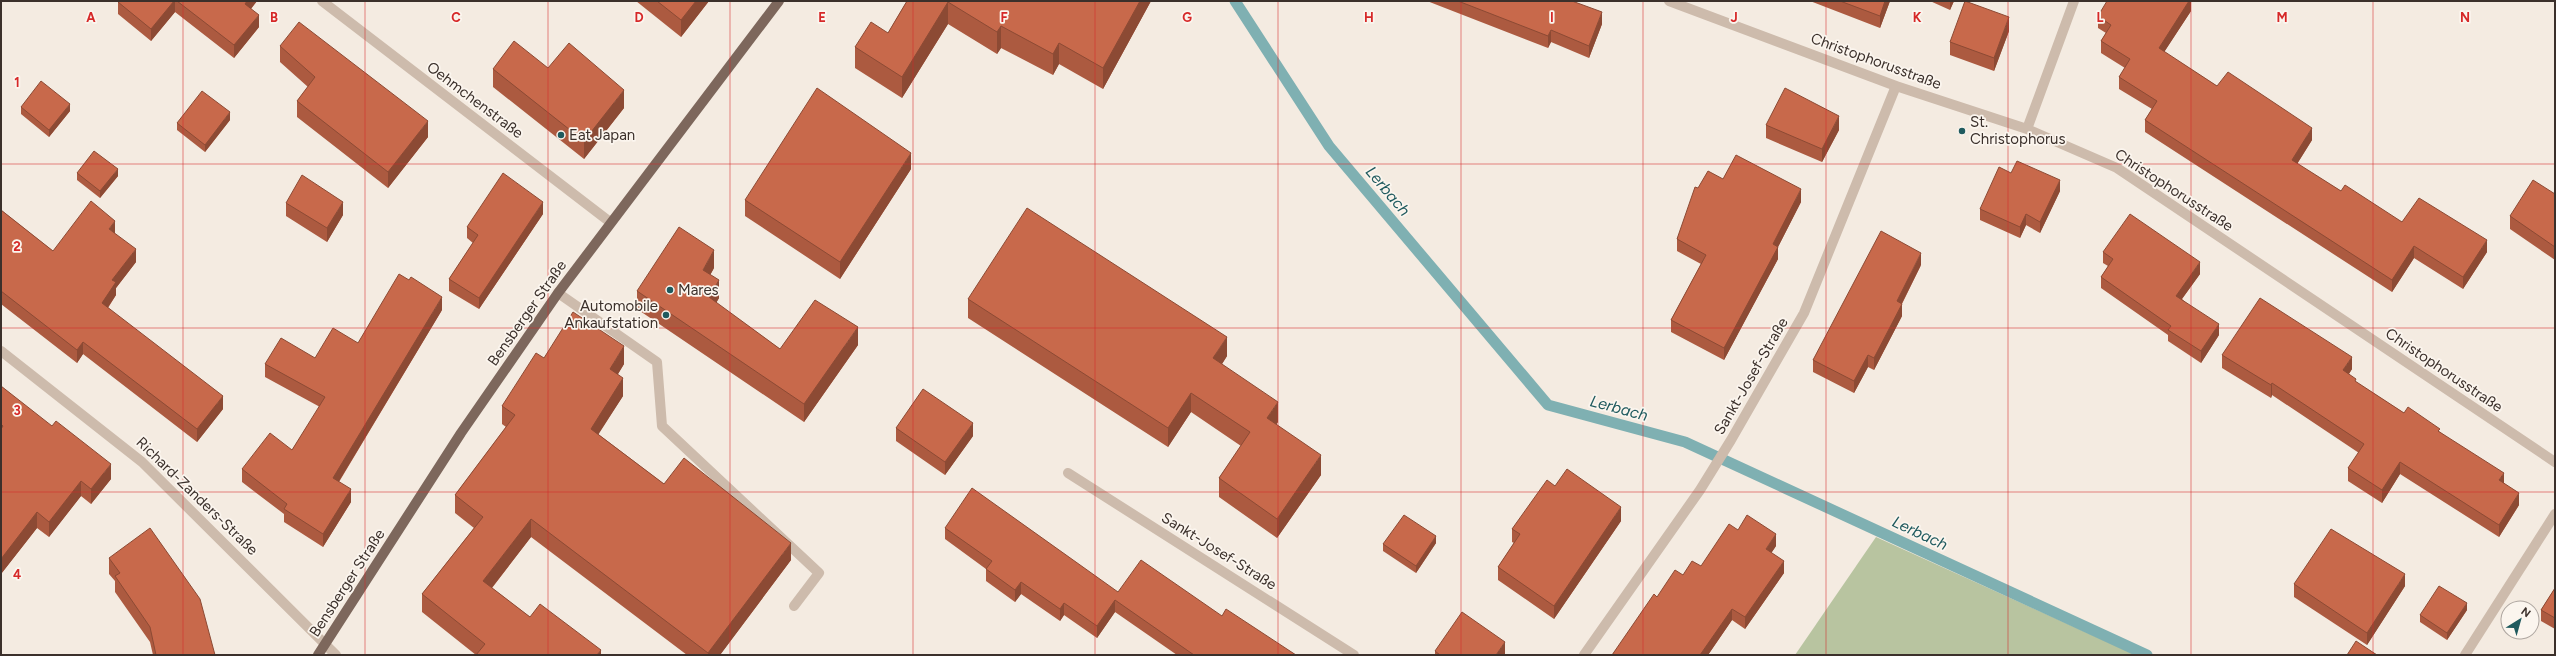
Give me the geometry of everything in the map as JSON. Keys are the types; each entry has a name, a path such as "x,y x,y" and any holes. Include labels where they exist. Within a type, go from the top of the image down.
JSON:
{"main road":[{"name":"Bensberger Straße","path":"318,655 461,433 558,293 610,222 779,1"}],"street":[{"name":"Oehmchenstraße","path":"322,1 610,222"},
{"name":"Christophorusstraße","path":"1669,1 1896,86 2027,129 2117,168 2555,462"},
{"path":"2027,129 2074,1"},
{"name":"Sankt-Josef-Straße","path":"1584,655 1700,490 1710,470 1731,440 1804,313 1896,86"},
{"path":"558,293 657,362 662,426 819,573 794,606"},
{"name":"Richard-Zanders-Straße","path":"1,351 142,462 336,655"},
{"name":"Sankt-Josef-Straße","path":"1068,473 1354,655"},
{"path":"2465,655 2555,514"}],"green space":[{"path":"1876,537 2136,655 1795,655"}],"building":[{"path":"174,1 151,29 118,2"},
{"path":"177,1 247,1 245,4 259,15 234,45"},
{"path":"657,1 696,1 681,20"},
{"path":"907,1 1140,1 1103,68 1059,43 1053,54 1001,26 997,32 948,2 902,77 855,47 871,22 888,33"},
{"path":"1458,1 1572,1 1602,12 1589,46 1551,30 1548,36"},
{"path":"1840,1 1885,1 1880,16"},
{"path":"1965,1 2009,17 1994,58 1950,42"},
{"path":"2107,1 2189,1 2159,48 2217,86 2228,72 2312,128 2292,160 2341,191 2345,185 2402,222 2419,198 2487,240 2463,277 2414,246 2392,280 2145,120 2157,101 2119,77 2130,59 2101,41 2111,25 2098,16"},
{"path":"299,22 428,121 388,172 297,101 315,77 280,46"},
{"path":"514,41 548,68 569,43 624,90 584,141 493,69"},
{"path":"41,81 70,104 49,130 21,107"},
{"path":"817,88 911,153 840,262 745,200"},
{"path":"1785,88 1839,116 1822,149 1766,125"},
{"path":"202,91 230,112 205,145 177,123"},
{"path":"94,151 118,169 100,191 77,173"},
{"path":"1736,155 1801,189 1773,244 1778,247 1724,348 1671,320 1706,255 1677,239 1695,187 1698,188 1708,171 1723,179"},
{"path":"2017,161 2060,180 2040,222 2026,214 2020,227 1980,209 1999,167 2011,173"},
{"path":"503,173 543,202 479,298 449,279 478,235 467,227"},
{"path":"302,175 343,202 327,228 286,203"},
{"path":"2533,180 2555,194 2555,247 2510,216"},
{"path":"91,201 115,221 109,229 136,249 112,280 116,282 102,303 223,396 197,429 83,342 77,350 1,291 1,210 53,251"},
{"path":"1027,208 1227,337 1213,358 1278,402 1267,418 1321,455 1277,519 1219,478 1250,432 1191,393 1168,428 968,299"},
{"path":"2130,214 2200,262 2176,296 2219,324 2201,351 2168,330 2171,326 2101,277 2113,259 2103,252"},
{"path":"679,227 714,250 703,270 719,280 709,297 780,349 815,300 858,327 804,404 637,291"},
{"path":"1881,231 1921,253 1897,301 1902,304 1874,358 1868,355 1854,381 1813,360"},
{"path":"399,274 409,280 411,277 442,297 333,478 351,489 323,534 284,509 287,504 242,469 270,433 292,450 325,397 265,364 281,338 315,358 333,328 358,343"},
{"path":"2260,298 2352,357 2343,370 2356,379 2355,381 2404,413 2408,407 2440,429 2438,431 2504,473 2499,480 2519,493 2499,525 2400,462 2382,490 2348,468 2364,444 2272,383 2271,385 2222,355"},
{"path":"573,312 624,346 610,369 623,378 591,429 664,484 684,458 791,543 708,653 531,519 483,581 530,617 540,604 601,650 597,655 476,655 485,644 422,594 483,517 455,495 515,415 502,406 536,353 544,358"},
{"path":"1,386 52,426 56,421 111,464 91,489 81,481 49,522 37,512 1,559 1,429 3,426 1,424"},
{"path":"923,389 973,423 945,462 896,428"},
{"path":"1567,469 1621,507 1554,606 1498,567 1520,534 1512,529 1547,480 1555,486"},
{"path":"972,488 1118,592 1141,560 1222,616 1226,609 1296,655 1194,655 1115,600 1097,626 1064,603 1060,609 1021,582 1015,590 986,569 992,561 945,528"},
{"path":"1404,515 1436,536 1416,566 1383,544"},
{"path":"1747,515 1776,534 1766,549 1784,561 1745,617 1732,609 1700,655 1612,655 1654,594 1657,597 1675,570 1683,575 1692,561 1701,566 1729,524 1738,530"},
{"path":"150,528 200,599 215,655 156,655 150,627 115,576 120,573 109,558"},
{"path":"2331,529 2405,574 2367,633 2294,584"},
{"path":"2439,586 2467,603 2447,633 2420,615"},
{"path":"2555,588 2555,618 2541,610"},
{"path":"1462,612 1505,642 1496,655 1440,655 1435,651"},
{"path":"2356,641 2377,655 2347,655"}],"waterway":[{"name":"Lerbach","path":"1235,1 1329,146 1548,405 1685,442 2147,655"}],"place":[{"name":"St. Christophorus","path":"1962,131"},
{"name":"Eat Japan","path":"561,135"},
{"name":"Mares","path":"670,290"},
{"name":"Automobile Ankaufstation","path":"666,315"}]}
